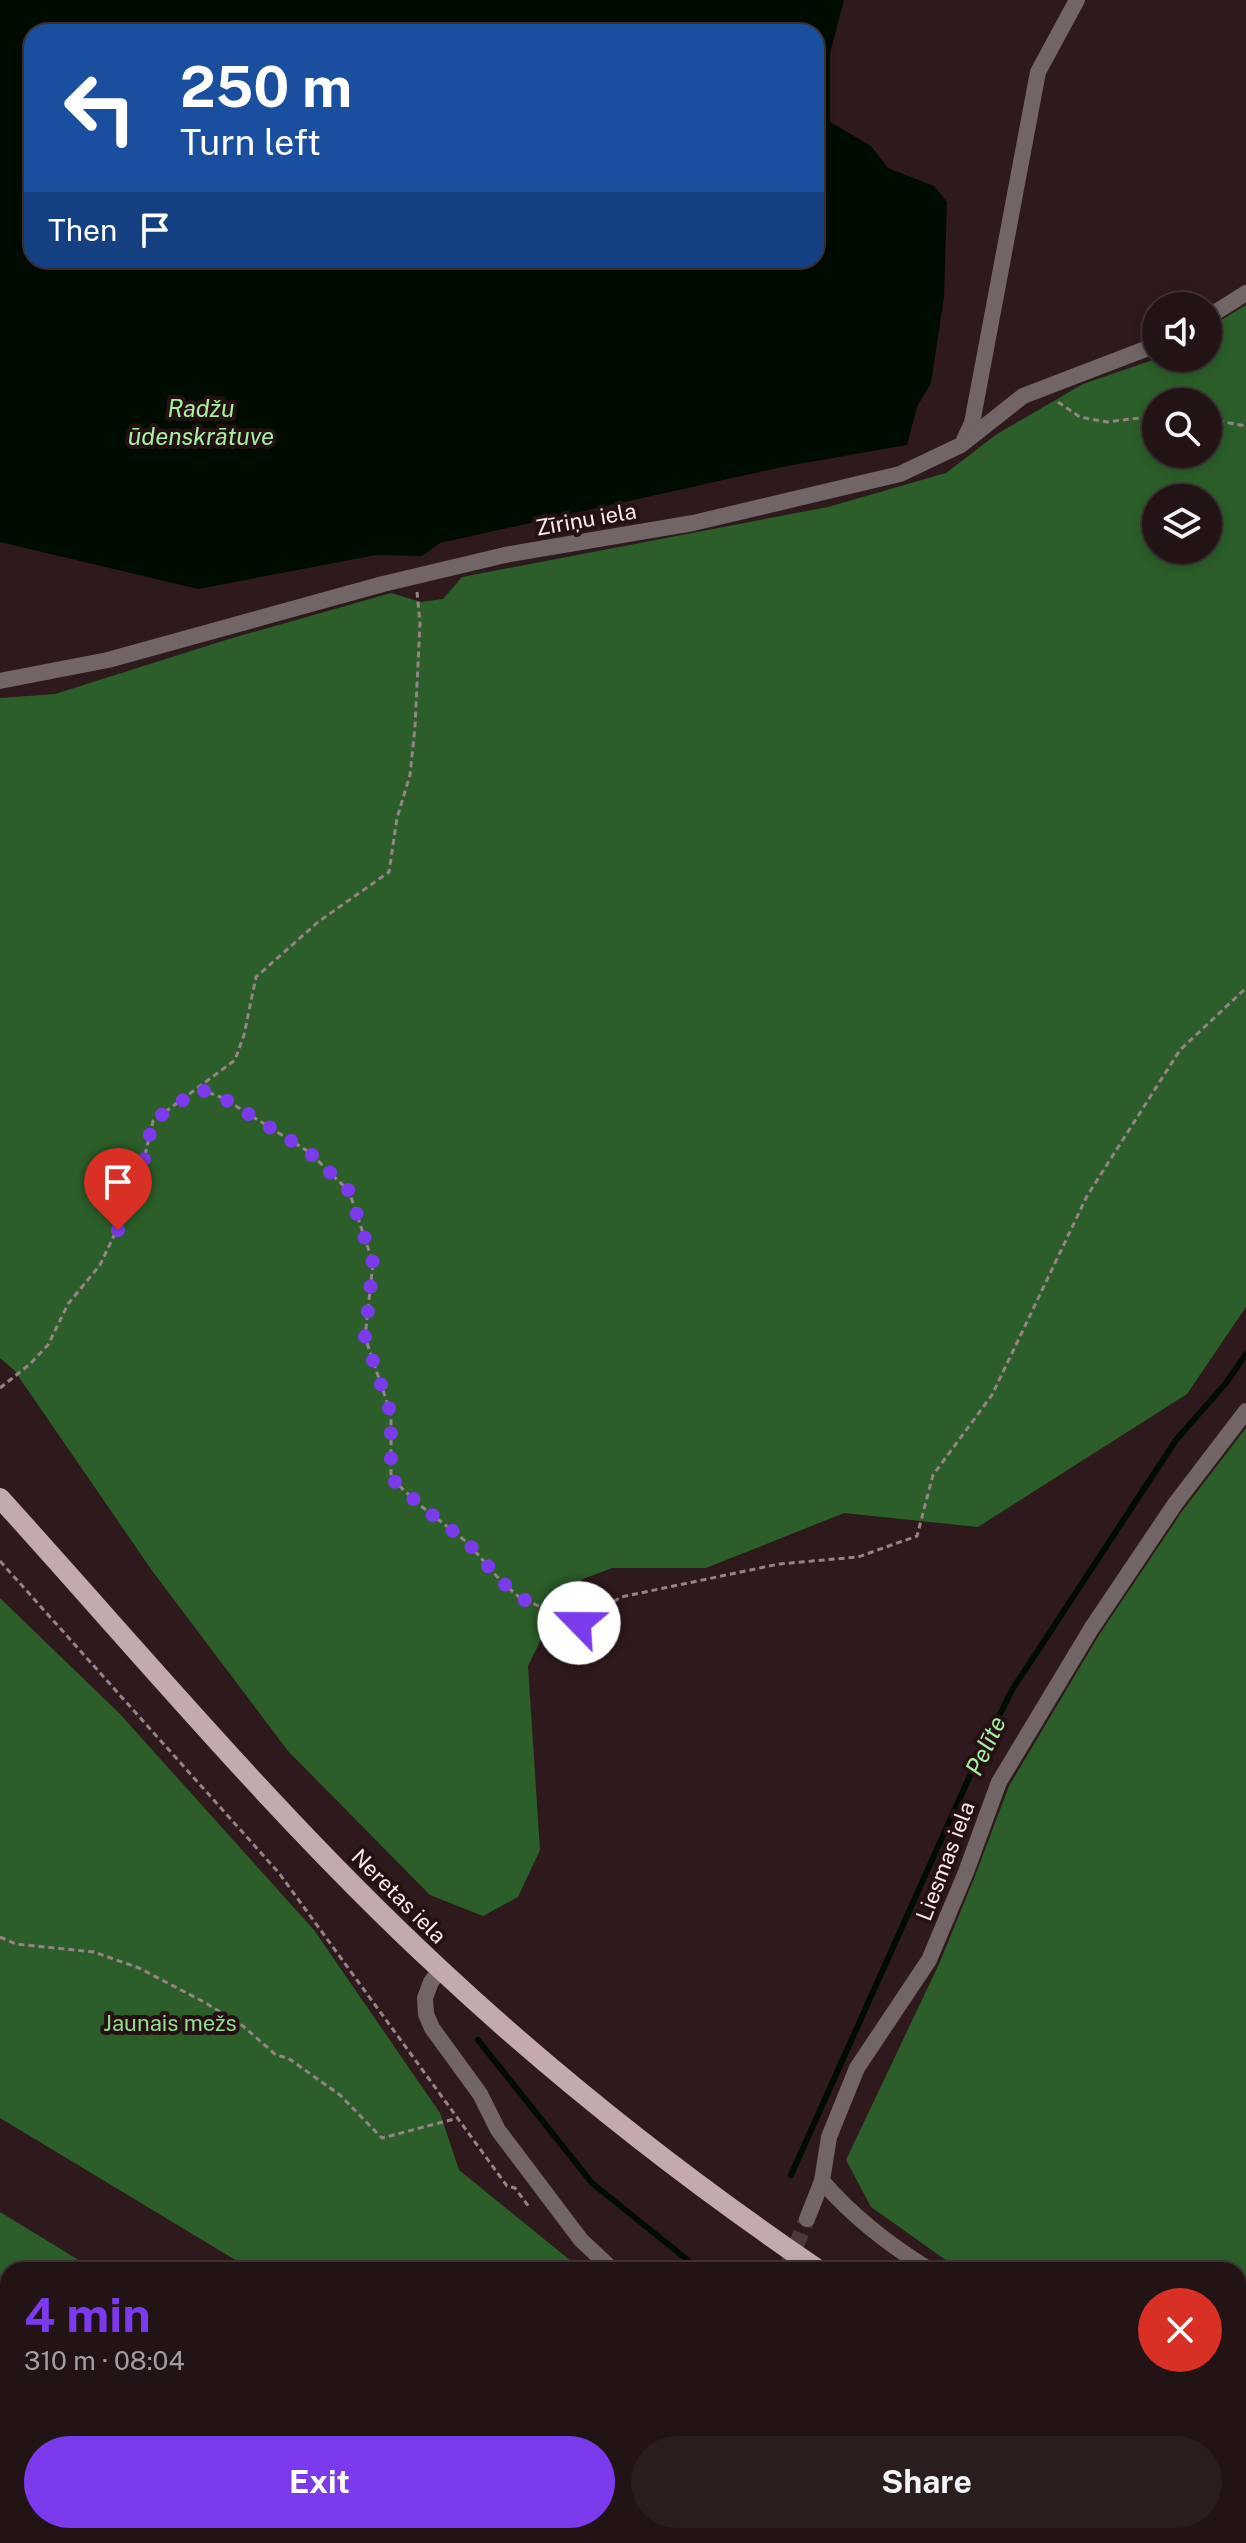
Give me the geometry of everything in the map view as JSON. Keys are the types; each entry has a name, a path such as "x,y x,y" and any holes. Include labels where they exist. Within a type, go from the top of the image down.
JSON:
{"main road":[{"name":"Neretas iela","path":"0,1498 271,1800 440,1970 583,2096 683,2174 808,2262"}],"street":[{"path":"961,445 972,423 1038,72 1077,0"},
{"path":"1222,308 1246,293"},
{"name":"Zīriņu iela","path":"0,681 108,660 415,576 505,555 693,523 900,474 961,445 1023,396 1142,350"},
{"name":"Liesmas iela","path":"807,2219 822,2181 829,2137 857,2068 929,1960 999,1782 1091,1629 1175,1504 1246,1411"},
{"path":"440,1970 425,1998 426,2014 432,2028 480,2094 498,2130 581,2240 604,2262"},
{"path":"822,2181 845,2208 917,2262"}],"path":[{"path":"1023,396 1058,402 1080,417 1107,422 1142,418"},
{"path":"1222,422 1246,426"},
{"path":"0,1388 48,1345 68,1304 100,1265 138,1185 153,1121 235,1060 244,1035 256,977 318,922 389,872 397,818 410,775 415,727 420,623 415,576"},
{"path":"199,1089 223,1098 309,1152 349,1191 373,1263 365,1337 391,1414 391,1478 468,1543 520,1598 579,1623 621,1597 779,1564 858,1557 917,1536 933,1475 992,1395 1087,1196 1180,1050 1246,988"},
{"path":"0,1561 279,1873 507,2186 515,2188 529,2207"},
{"path":"0,1937 16,1944 94,1952 139,1968 204,2002 243,2026 276,2055 288,2058 340,2095 382,2138 458,2118"}],"green space":[{"path":"1246,305 1246,1307 1187,1394 978,1527 844,1513 706,1568 612,1568 583,1579 560,1601 528,1666 540,1850 518,1897 483,1916 430,1895 288,1751 153,1572 14,1370 0,1358 0,698 55,694 229,639 391,593 421,602 443,599 462,577 828,507 946,473 997,434 1083,384 1142,364 1142,372 1222,372 1222,320"},
{"path":"1246,1428 1246,2262 949,2262 871,2207 846,2160 939,1964 1009,1786 1099,1635 1183,1510"},
{"name":"Jaunais mežs","path":"0,1598 120,1714 314,1930 440,2113 459,2170 572,2262 239,2262 0,2118"},
{"path":"0,2212 82,2262 0,2262"}],"water":[{"name":"Radžu ūdenskrātuve","path":"0,0 844,0 830,53 830,122 871,146 888,168 934,186 947,202 944,297 931,383 917,407 907,445 787,466 440,543 422,556 376,555 198,589 0,542"}],"waterway":[{"name":"Pelīte","path":"791,2175 972,1771 1012,1690 1176,1440 1226,1383 1246,1354"},
{"path":"478,2040 592,2183 690,2262"}],"tunnel":[{"path":"789,2262 807,2219"}],"route":[{"path":"118,1230 138,1185 153,1121 199,1089 223,1098 309,1152 349,1191 373,1263 365,1337 391,1414 391,1478 468,1543 520,1598 579,1623"}]}
